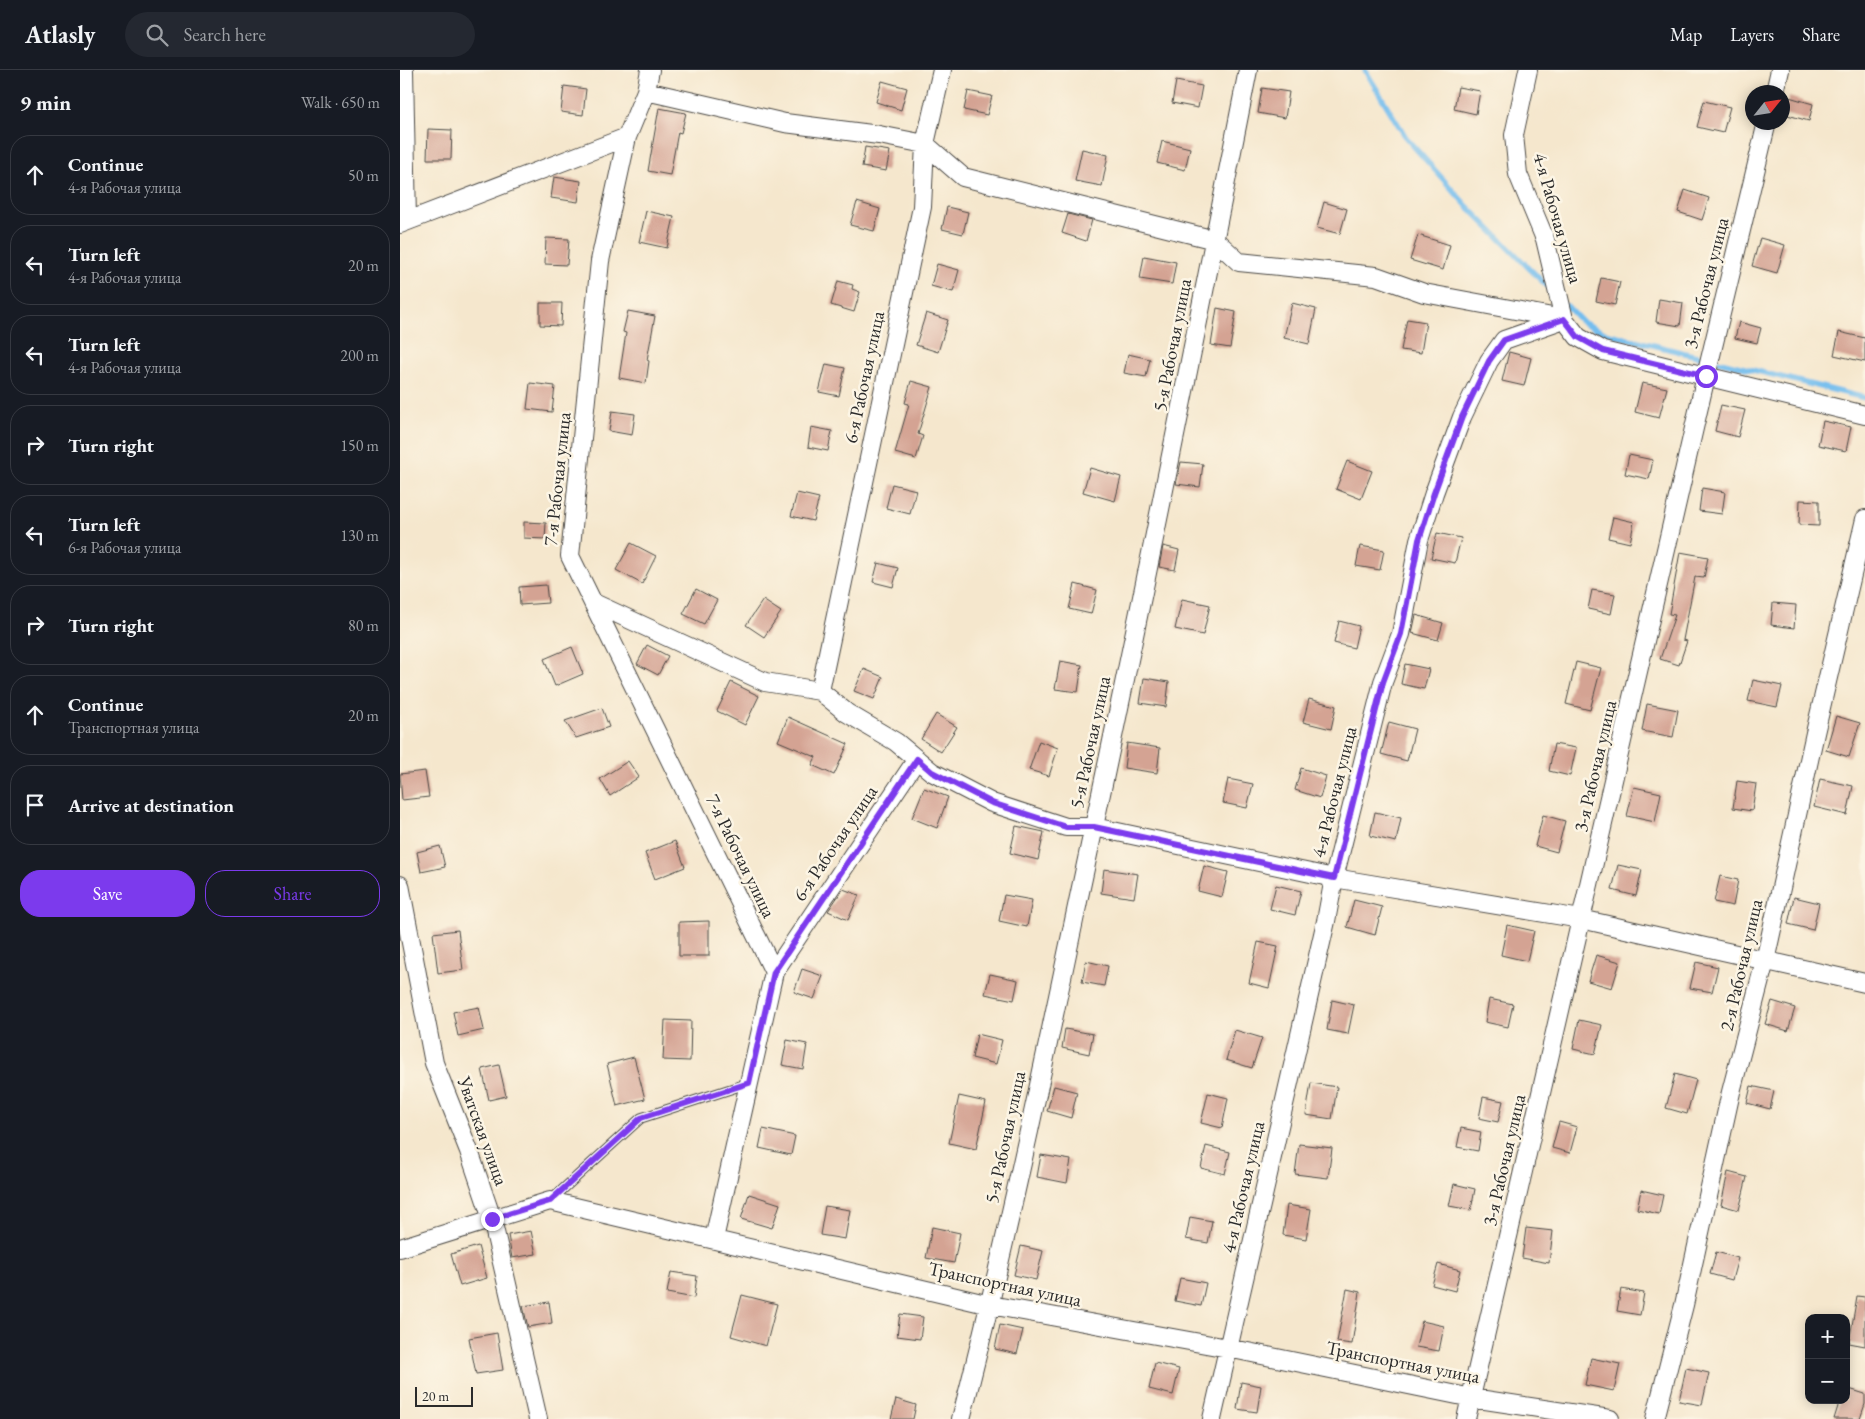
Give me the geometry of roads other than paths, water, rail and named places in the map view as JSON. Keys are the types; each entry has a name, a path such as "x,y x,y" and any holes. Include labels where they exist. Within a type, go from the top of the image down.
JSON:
{"street":[{"path":"404,70 404,222 626,137"},
{"name":"7-я Рабочая улица","path":"650,70 646,91 626,137 600,261 570,556 774,972"},
{"name":"6-я Рабочая улица","path":"820,692 922,207 925,144 942,70"},
{"name":"5-я Рабочая улица","path":"961,1419 990,1305 1148,574 1248,70"},
{"name":"4-я Рабочая улица","path":"1528,70 1514,135 1518,174 1545,238 1564,319 1578,337 1603,351 1865,416"},
{"path":"1777,85 1780,70"},
{"path":"646,91 785,124 879,135 925,144 963,178 1215,240 1239,262 1376,276 1424,293 1564,319"},
{"name":"3-я Рабочая улица","path":"1466,1419 1706,376 1765,130"},
{"name":"4-я Рабочая улица","path":"1212,1419 1326,921 1334,878 1383,682 1401,634 1419,540 1434,493 1462,417 1489,361 1504,340 1564,319"},
{"name":"2-я Рабочая улица","path":"1654,1419 1684,1304 1731,1092 1765,961 1815,733 1865,519"},
{"path":"594,603 765,682 820,692 847,713 896,742 932,772 992,803 1066,827 1094,827 1334,878 1581,919 1865,983"},
{"name":"6-я Рабочая улица","path":"714,1239 774,972 917,759"},
{"name":"Уватская улица","path":"400,885 434,1063 470,1151 492,1219 538,1419"},
{"path":"400,1248 550,1201"},
{"name":"Транспортная улица","path":"550,1201 990,1305 1228,1348 1472,1398 1610,1419"}],"lane":[{"path":"550,1201 641,1118 749,1083"}],"waterway":[{"path":"1365,70 1407,139 1467,206 1552,291"},
{"path":"1567,306 1582,322 1605,333 1865,398"}]}
